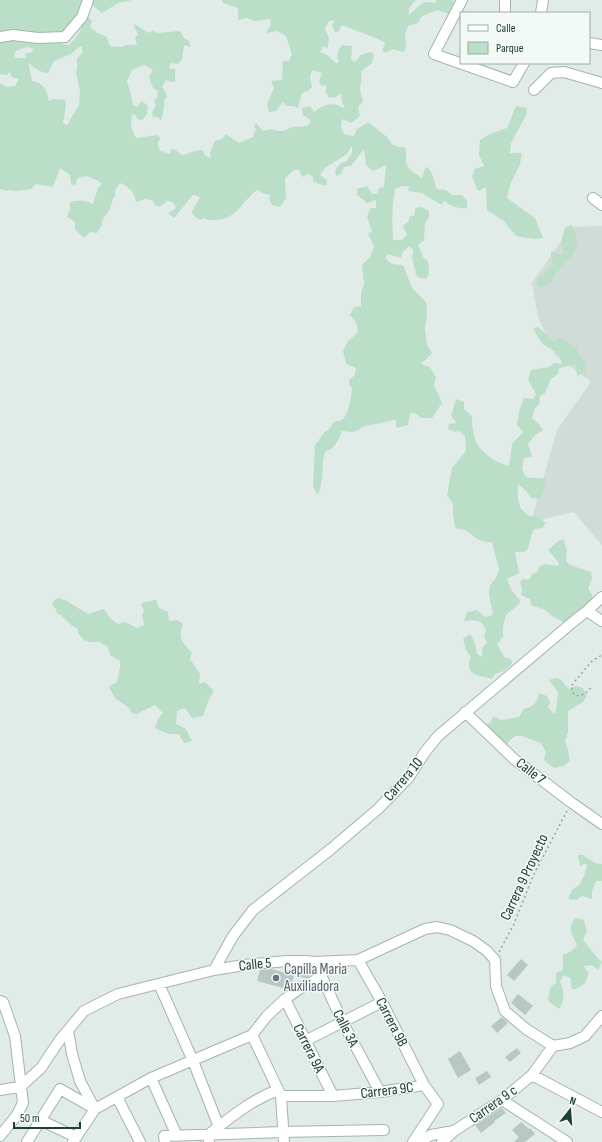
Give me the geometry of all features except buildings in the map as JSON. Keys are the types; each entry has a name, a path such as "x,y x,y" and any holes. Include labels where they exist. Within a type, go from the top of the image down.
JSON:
{"street":[{"path":"0,37 13,35 38,38 65,37 82,17 88,0"},
{"path":"460,63 434,54 457,18 462,0"},
{"path":"505,0 505,12"},
{"path":"541,12 543,0"},
{"path":"590,43 602,45"},
{"path":"462,64 513,82 523,64"},
{"path":"534,90 551,73 564,72 602,83"},
{"path":"593,198 602,205"},
{"name":"Carrera 10","path":"214,970 233,936 254,910 331,850 378,809 409,776 438,736 602,597"},
{"path":"587,611 602,621"},
{"name":"Calle 7","path":"465,712 514,759 602,824"},
{"name":"Calle 5","path":"20,1087 41,1068 59,1041 84,1011 118,994 214,970 244,965 287,961 315,962 358,960 425,929 437,927 450,930 473,941 487,951 495,960"},
{"name":"Carrera 9B","path":"358,960 382,1002 424,1085"},
{"path":"495,960 496,986 505,1011 526,1029 553,1046 570,1043 585,1036 602,1016"},
{"name":"Calle 3A","path":"315,962 343,1023 380,1092"},
{"path":"40,1120 75,1140 95,1109 151,1078 252,1035 267,1016 285,999 302,987 322,978"},
{"path":"159,984 193,1061 219,1127"},
{"name":"Carrera 9A","path":"285,999 334,1096"},
{"path":"0,1001 3,1002 15,1036 23,1103 17,1115 0,1136"},
{"path":"305,1041 382,1002"},
{"path":"68,1030 72,1054 80,1081 95,1109"},
{"path":"252,1035 280,1093 283,1137"},
{"name":"Carrera 9 c","path":"419,1142 431,1135 454,1131 502,1100 532,1075 553,1046"},
{"path":"532,1075 602,1112"},
{"path":"151,1078 176,1136"},
{"name":"Carrera 9C","path":"209,1138 219,1127 261,1096 280,1093 334,1096 380,1092 424,1085 438,1104 413,1142"},
{"path":"0,1090 20,1087"},
{"path":"27,1142 60,1089 95,1109"},
{"path":"117,1097 140,1142"},
{"path":"502,1100 567,1142"},
{"path":"164,1139 176,1136 209,1138 283,1137 384,1130"},
{"path":"442,1142 454,1131"}],"path":[{"path":"591,688 583,695 578,696 574,695 570,686 592,661 602,655"},
{"name":"Carrera 9 Proyecto","path":"495,960 514,924 533,876 572,803"}],"shaded area":[{"path":"602,226 602,545 574,512 531,522 557,430 591,382 555,355 538,317 532,283 571,227"}],"green space":[{"path":"0,0 132,0 118,3 102,13 92,5 88,17 92,21 90,27 97,33 107,37 110,46 122,47 127,45 137,45 135,37 138,35 134,26 135,24 150,33 153,30 157,33 180,31 184,38 189,41 191,47 184,45 182,60 177,64 172,63 169,66 170,69 175,69 175,82 166,80 162,87 167,98 165,98 161,120 158,117 153,117 152,112 156,105 154,100 157,98 158,91 153,88 149,77 153,70 144,65 132,70 127,81 133,105 137,107 142,101 148,106 147,114 142,120 137,119 136,115 132,114 131,127 136,138 157,135 160,138 158,143 159,150 170,154 171,149 174,149 182,155 202,150 206,156 211,158 210,153 215,141 222,139 226,134 239,143 253,137 256,129 254,127 256,123 263,131 270,129 284,131 292,127 307,126 311,122 303,115 302,108 310,106 314,112 321,107 332,104 343,108 345,107 342,103 341,93 336,97 329,98 326,93 326,85 321,86 319,81 322,73 312,70 310,77 312,87 308,91 302,93 298,108 286,106 283,102 276,111 269,112 267,104 274,88 271,81 282,80 283,61 289,61 292,54 286,36 277,31 266,33 271,24 270,19 255,21 246,18 238,20 238,8 223,3 222,0 416,0 409,8 409,15 423,3 436,3 436,0 453,0 455,9 449,14 437,10 422,16 418,23 408,26 405,35 406,47 403,52 393,49 386,53 382,50 385,45 384,42 342,25 338,32 335,32 332,26 335,20 329,21 325,30 329,38 328,48 323,46 320,52 327,55 337,64 339,61 337,58 338,51 342,45 352,46 351,60 355,62 361,55 371,52 374,55 372,63 361,71 360,92 363,101 358,107 360,115 351,123 342,119 341,127 344,134 354,136 357,129 368,122 387,137 392,144 398,147 405,147 406,164 412,171 422,178 425,168 427,167 432,174 437,189 446,190 452,195 462,195 467,201 467,208 455,207 444,201 442,205 422,193 408,191 409,186 402,186 395,189 392,214 393,240 402,240 407,235 403,226 409,221 409,217 415,215 415,208 422,207 429,211 429,217 425,224 424,240 418,245 423,257 428,261 429,274 426,279 417,277 412,259 413,250 409,246 402,253 401,258 388,254 385,258 392,264 403,265 412,288 426,302 427,314 425,329 427,345 432,353 421,364 430,367 436,377 434,385 442,403 432,418 421,418 415,413 410,413 408,425 396,428 396,419 365,426 354,432 342,431 336,444 325,452 318,495 313,487 315,445 334,422 340,421 345,417 348,409 352,389 349,384 349,380 355,375 356,368 346,364 343,351 348,341 358,331 356,322 350,315 354,307 361,306 361,293 364,284 362,265 370,257 374,247 368,233 372,232 367,216 371,208 376,208 376,200 367,203 357,195 357,189 367,186 372,194 377,194 379,188 384,187 386,165 373,171 366,165 364,149 351,166 344,167 341,174 336,176 335,170 341,163 347,161 352,153 352,145 347,154 325,168 320,175 327,180 326,186 313,182 313,177 308,174 302,177 299,170 294,170 285,178 286,198 280,207 272,205 269,199 271,195 257,190 229,217 216,220 208,220 204,218 200,220 195,217 192,212 200,197 193,195 174,218 168,213 176,208 173,202 167,201 160,207 155,205 152,200 145,199 136,202 131,190 120,183 115,190 115,197 113,197 109,211 103,218 102,224 97,233 90,232 84,238 75,229 75,222 67,217 70,209 70,202 82,201 93,204 98,188 102,184 99,181 86,176 78,178 75,185 71,184 70,175 60,168 53,187 36,184 31,189 6,191 0,189 0,83 7,87 15,86 19,79 12,77 10,72 7,75 0,74","holes":["83,20 80,30 72,42 69,45 62,44 63,41","82,46 82,54 77,58 76,73 80,91 79,105 67,125 63,123 66,105 65,100 53,99 49,101 42,85 32,81 28,62 37,70 49,73 54,61 71,54","27,47 33,48 32,52 25,54 26,58 16,58 14,56 16,51"]},
{"path":"516,106 526,108 527,113 511,143 510,153 522,153 520,164 510,185 507,198 535,218 543,238 534,239 516,236 504,221 487,210 486,187 478,191 472,176 475,169 484,166 479,155 480,140 490,134 507,128"},
{"path":"571,225 577,239 575,250 550,283 541,288 536,284 538,277 544,276 546,270 552,265 551,251 563,255 563,234 565,228"},
{"path":"538,327 556,343 558,337 576,347 579,356 586,362 585,372 577,376 576,364 559,368 558,374 551,379 545,393 540,396 539,404 535,408 532,418 543,430 535,435 528,444 532,457 524,458 522,469 526,477 546,479 543,493 539,499 531,498 518,484 518,499 521,509 529,516 538,517 546,523 542,528 534,529 528,549 523,552 515,552 519,573 507,579 512,591 520,600 519,604 506,615 503,627 503,637 497,644 505,658 511,659 512,664 504,671 495,674 492,679 474,674 469,668 471,657 466,650 463,639 470,634 475,643 477,654 482,657 482,648 487,643 484,637 486,630 481,622 473,620 464,621 467,612 477,610 485,617 493,615 489,595 490,585 496,578 499,569 492,542 477,539 467,531 457,529 455,527 453,504 447,495 452,468 466,451 465,436 459,431 455,432 448,429 449,424 457,423 451,416 456,399 464,402 464,409 472,416 474,435 478,445 493,459 509,466 512,444 523,432 517,425 519,411 524,398 533,399 536,394 528,380 531,370 549,367 554,363 562,364 558,352 545,346 538,337 533,328"},
{"path":"563,539 567,549 566,561 570,565 591,572 592,579 588,588 593,597 587,605 565,623 552,616 545,610 531,605 530,599 521,595 522,589 520,582 523,579 529,580 532,574 537,572 540,566 546,564 558,566 559,563 548,550 558,541"},
{"path":"58,598 65,600 88,614 104,609 111,619 118,624 125,622 137,628 144,625 142,615 144,611 141,605 144,602 156,600 159,608 168,612 169,621 177,620 183,624 181,629 181,637 192,653 190,659 200,674 199,684 205,682 214,691 209,699 203,716 192,718 185,708 177,711 176,724 186,729 192,741 184,743 179,734 168,734 155,728 158,719 163,713 155,705 137,714 132,713 129,708 115,698 109,687 117,682 120,661 110,655 108,647 99,642 84,640 78,633 78,629 71,625 61,615 57,614 56,609 52,606 54,600"},
{"path":"555,678 560,679 569,689 576,686 583,688 587,695 583,702 568,711 568,732 565,741 570,761 563,766 554,768 544,760 546,752 541,743 522,736 515,736 509,741 505,749 484,726 491,722 493,716 501,720 519,717 524,709 534,704 539,693 547,696 550,702 548,707 554,714 556,711 558,692 549,680"},
{"path":"578,855 583,855 595,863 602,864 602,881 596,881 592,891 592,899 582,896 576,900 568,899 572,890 579,885 584,876 587,865 584,864 580,866"},
{"path":"575,918 584,920 587,932 583,940 602,962 598,970 592,965 583,966 589,973 585,983 576,989 572,989 570,978 563,975 560,982 563,999 559,1009 549,1002 548,997 551,986 556,983 556,973 563,970 563,955 572,951 577,945 572,935 571,928"}],"place":[{"name":"Capilla Maria Auxiliadora","path":"276,978"}]}
